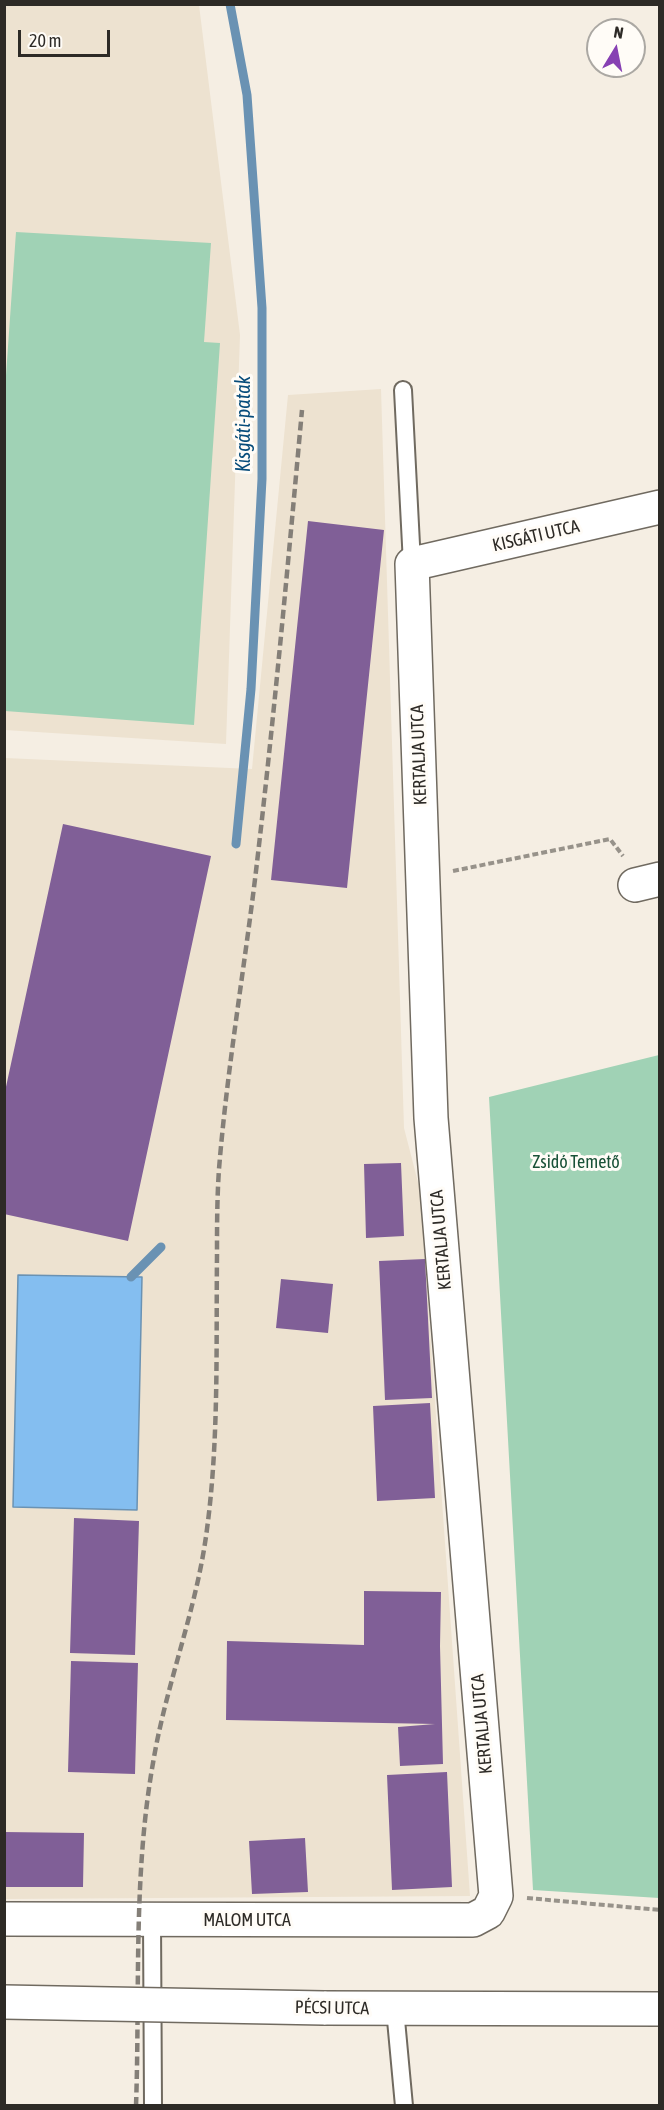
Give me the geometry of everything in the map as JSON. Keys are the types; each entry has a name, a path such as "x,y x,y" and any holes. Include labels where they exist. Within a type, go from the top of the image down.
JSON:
{"street":[{"name":"KISGÁTI UTCA","path":"412,564 660,507"},
{"name":"KERTALJA UTCA","path":"412,564 431,1118 492,1904"},
{"name":"MALOM UTCA","path":"4,1919 473,1920 492,1904"},
{"name":"PÉCSI UTCA","path":"4,2002 395,2009 660,2009"}],"lane":[{"path":"402,390 412,564"},
{"path":"152,1920 153,2106"},
{"path":"395,2009 404,2106"}],"path":[{"path":"423,878 610,839"},
{"path":"492,1904 660,1910"}],"shaded area":[{"path":"4,5 199,5 240,335 226,744 5,730"},
{"path":"381,389 404,1128 420,1190 470,1896 5,1899 5,758 252,769 288,395"}],"green space":[{"path":"16,232 211,243 204,342 220,343 194,725 5,711 4,404"},
{"name":"Zsidó Temető","path":"659,1055 659,1898 533,1890 489,1097"}],"water":[{"path":"18,1275 142,1277 137,1510 13,1507"}],"building":[{"path":"308,521 384,530 347,888 271,880"},
{"path":"63,824 211,856 128,1241 4,1214 4,1096"},
{"path":"401,1163 404,1236 366,1238 364,1164"},
{"path":"425,1259 432,1398 385,1400 379,1261"},
{"path":"281,1279 333,1284 328,1333 276,1328"},
{"path":"430,1403 435,1498 377,1501 373,1406"},
{"path":"74,1518 139,1521 135,1655 70,1653"},
{"path":"364,1591 441,1592 443,1764 400,1766 398,1727 435,1724 226,1720 227,1641 364,1645"},
{"path":"71,1661 138,1663 135,1774 68,1772"},
{"path":"447,1772 452,1887 392,1890 387,1775"},
{"path":"4,1832 84,1833 83,1887 4,1887"},
{"path":"305,1838 308,1892 252,1894 249,1841"}],"waterway":[{"name":"Kisgáti-patak","path":"230,4 247,95 262,308 262,479 251,689 236,844"},
{"path":"131,1277 161,1247"}],"railway":[{"path":"136,2106 138,1934 142,1848 153,1763 196,1588 211,1495 216,1392 219,1169 226,1095 263,814 302,410"}]}
